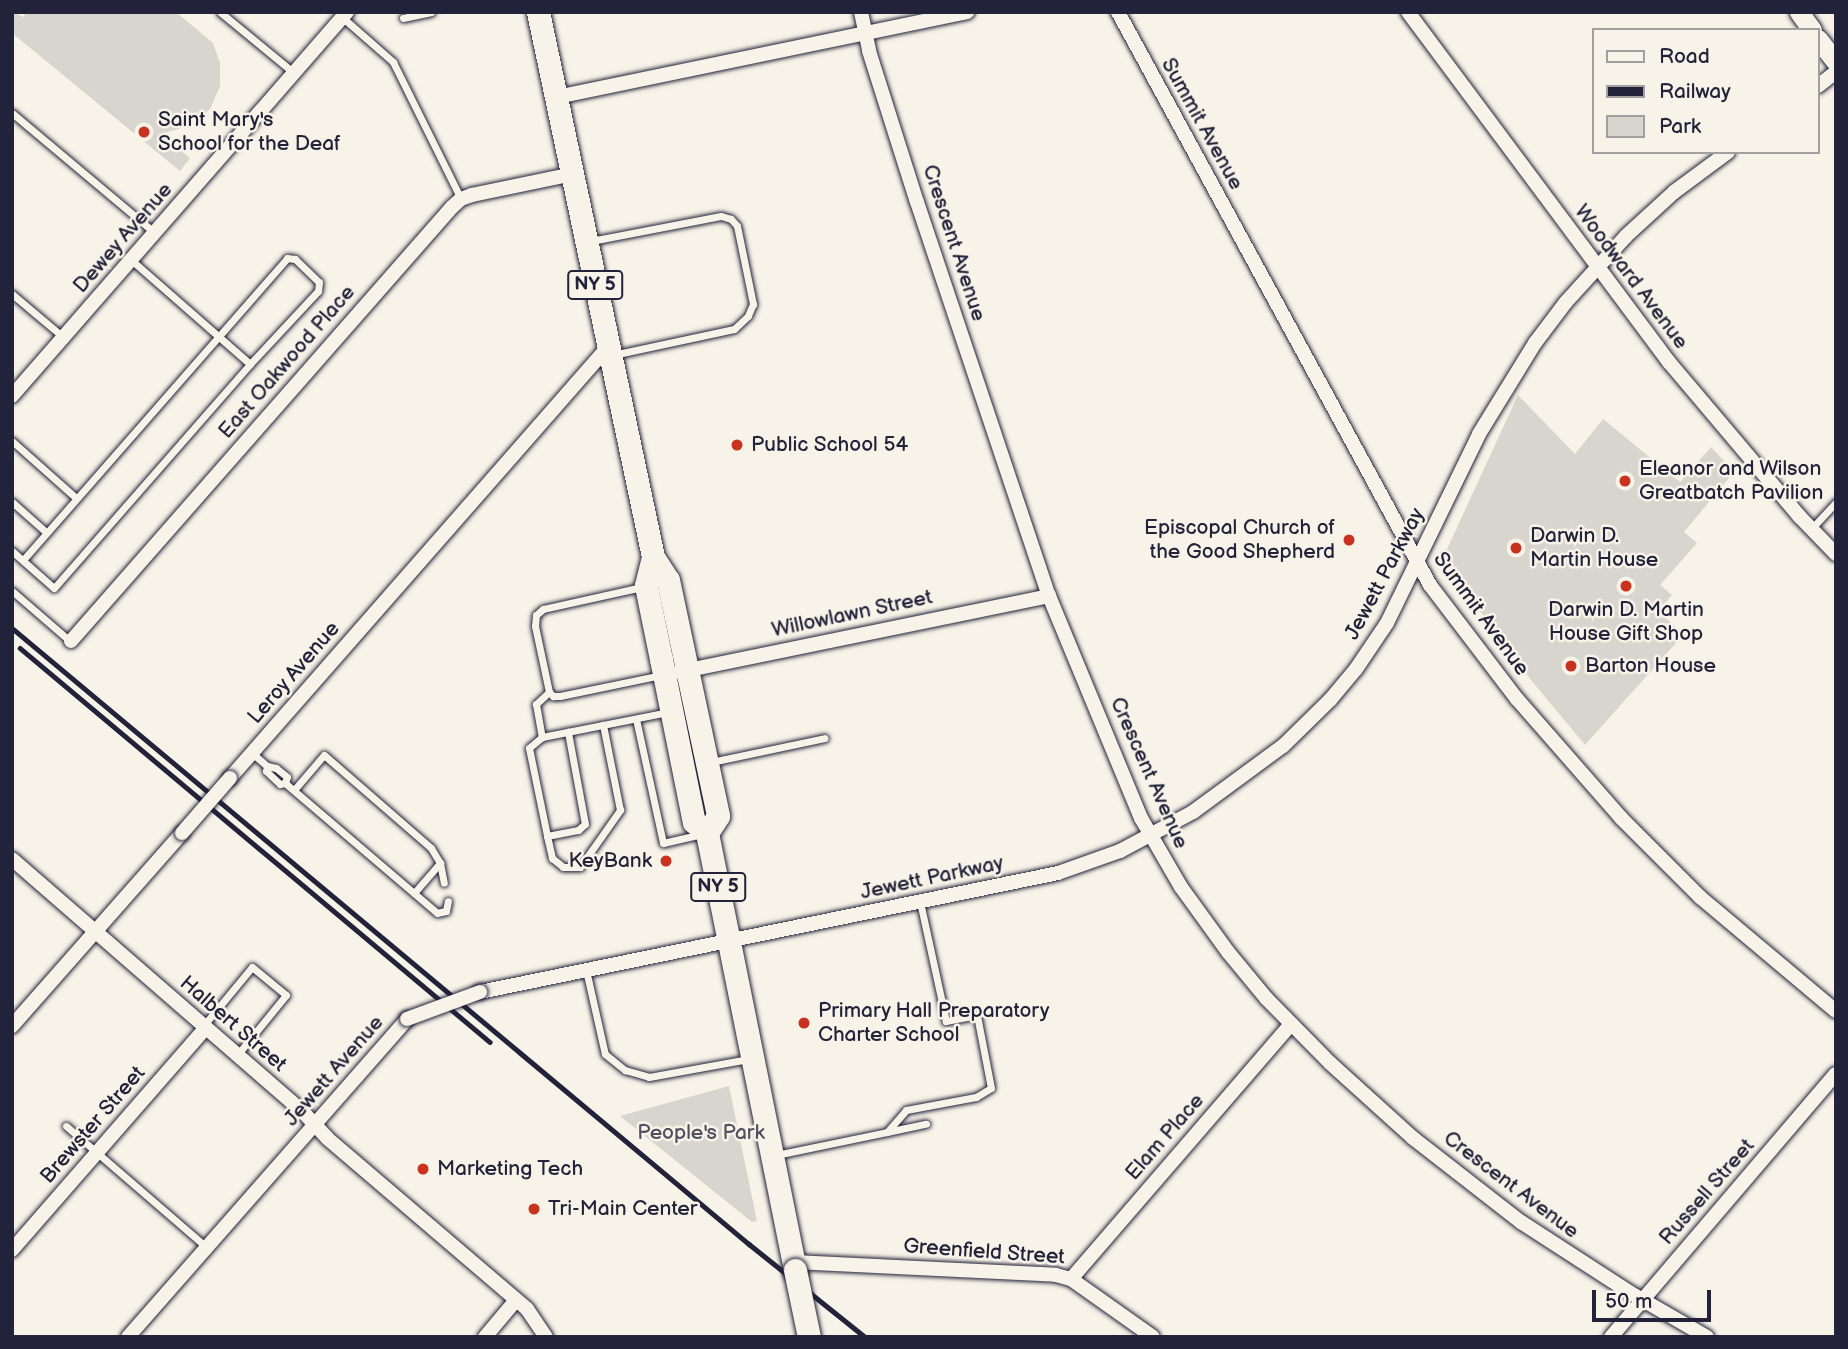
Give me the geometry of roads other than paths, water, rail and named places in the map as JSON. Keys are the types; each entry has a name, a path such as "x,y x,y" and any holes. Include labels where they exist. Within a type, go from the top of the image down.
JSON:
{"main road":[{"name":"NY 5","path":"538,12 653,558 668,580 707,762 718,816 707,833"},
{"name":"NY 5","path":"653,558 646,586 694,822 707,833 809,1337"}],"street":[{"name":"Crescent Avenue","path":"861,12 917,202 1049,596 1150,835 1181,887 1228,952 1292,1024 1360,1090 1448,1167 1521,1222 1642,1300 1707,1337"},
{"path":"557,97 967,12"},
{"name":"Summit Avenue","path":"1118,12 1418,564 1517,699 1621,818 1700,897 1836,1011"},
{"name":"Woodward Avenue","path":"1408,12 1596,266 1699,399 1811,529 1836,554"},
{"path":"1799,12 1811,28"},
{"name":"Dewey Avenue","path":"12,396 345,15"},
{"path":"1820,42 1836,62"},
{"path":"1820,84 1836,72"},
{"name":"Jewett Parkway","path":"729,941 1077,867 1120,851 1193,812 1262,763 1330,700 1376,641 1418,564 1473,446 1535,343 1596,266 1674,192 1725,154"},
{"path":"461,199 573,174"},
{"name":"East Oakwood Place","path":"71,642 461,199"},
{"name":"Leroy Avenue","path":"12,1026 609,351"},
{"name":"Willowlawn Street","path":"664,675 1049,596"},
{"name":"Halbert Street","path":"12,859 527,1309 546,1337"},
{"name":"Jewett Avenue","path":"128,1337 407,1019 480,992 729,941"},
{"name":"Elam Place","path":"1071,1279 1292,1024"},
{"name":"Brewster Street","path":"12,1250 204,1027"},
{"name":"Russell Street","path":"1611,1337 1836,1074"},
{"name":"Greenfield Street","path":"795,1266 1056,1275 1071,1279 1153,1337"},
{"path":"485,1337 516,1300"}],"lane":[{"path":"220,12 294,73"},
{"path":"403,18 431,12"},
{"path":"345,15 393,62 461,199"},
{"path":"12,113 155,233"},
{"path":"587,242 720,216 731,219 737,226 752,304 748,316 734,329 609,351"},
{"path":"12,551 54,588 250,364 318,291 319,282 295,260 287,258 23,560"},
{"path":"131,260 250,364"},
{"path":"12,294 63,338"},
{"path":"12,441 76,498"},
{"path":"12,502 46,532"},
{"path":"1811,529 1836,502"},
{"path":"646,586 543,609 536,615 535,626 549,692 553,696 664,675"},
{"path":"12,591 71,642"},
{"path":"542,737 536,704 549,692"},
{"path":"603,725 620,810 580,867 563,867 552,858 529,748 542,737 672,711"},
{"path":"636,719 663,844 707,833"},
{"path":"547,836 578,830 585,824 568,732"},
{"path":"707,762 825,738"},
{"path":"252,753 267,766 272,765 286,778 285,783 442,914 449,906 448,901"},
{"path":"294,790 324,755 431,848 440,863 444,883"},
{"path":"414,893 440,863"},
{"path":"887,1132 906,1110 976,1097 991,1088 977,1015 946,1021 920,902"},
{"path":"204,1027 252,967 286,995 236,1055"},
{"path":"586,970 605,1054 625,1070 649,1077 753,1059"},
{"path":"772,1156 926,1124"},
{"path":"66,1126 206,1248"}],"railway":[{"path":"12,628 749,1244 865,1337"},
{"path":"20,648 490,1042"}],"place":[{"name":"Saint Mary's School for the Deaf","path":"144,132"},
{"name":"Public School 54","path":"737,445"},
{"name":"Eleanor and Wilson Greatbatch Pavilion","path":"1625,481"},
{"name":"Episcopal Church of the Good Shepherd","path":"1349,540"},
{"name":"Darwin D. Martin House","path":"1516,548"},
{"name":"Darwin D. Martin House Gift Shop","path":"1626,586"},
{"name":"Barton House","path":"1571,666"},
{"name":"KeyBank","path":"666,861"},
{"name":"Primary Hall Preparatory Charter School","path":"804,1023"},
{"name":"Marketing Tech","path":"423,1169"},
{"name":"Tri-Main Center","path":"534,1209"}],"park label":[{"name":"People's Park","path":"701,1133"}]}
